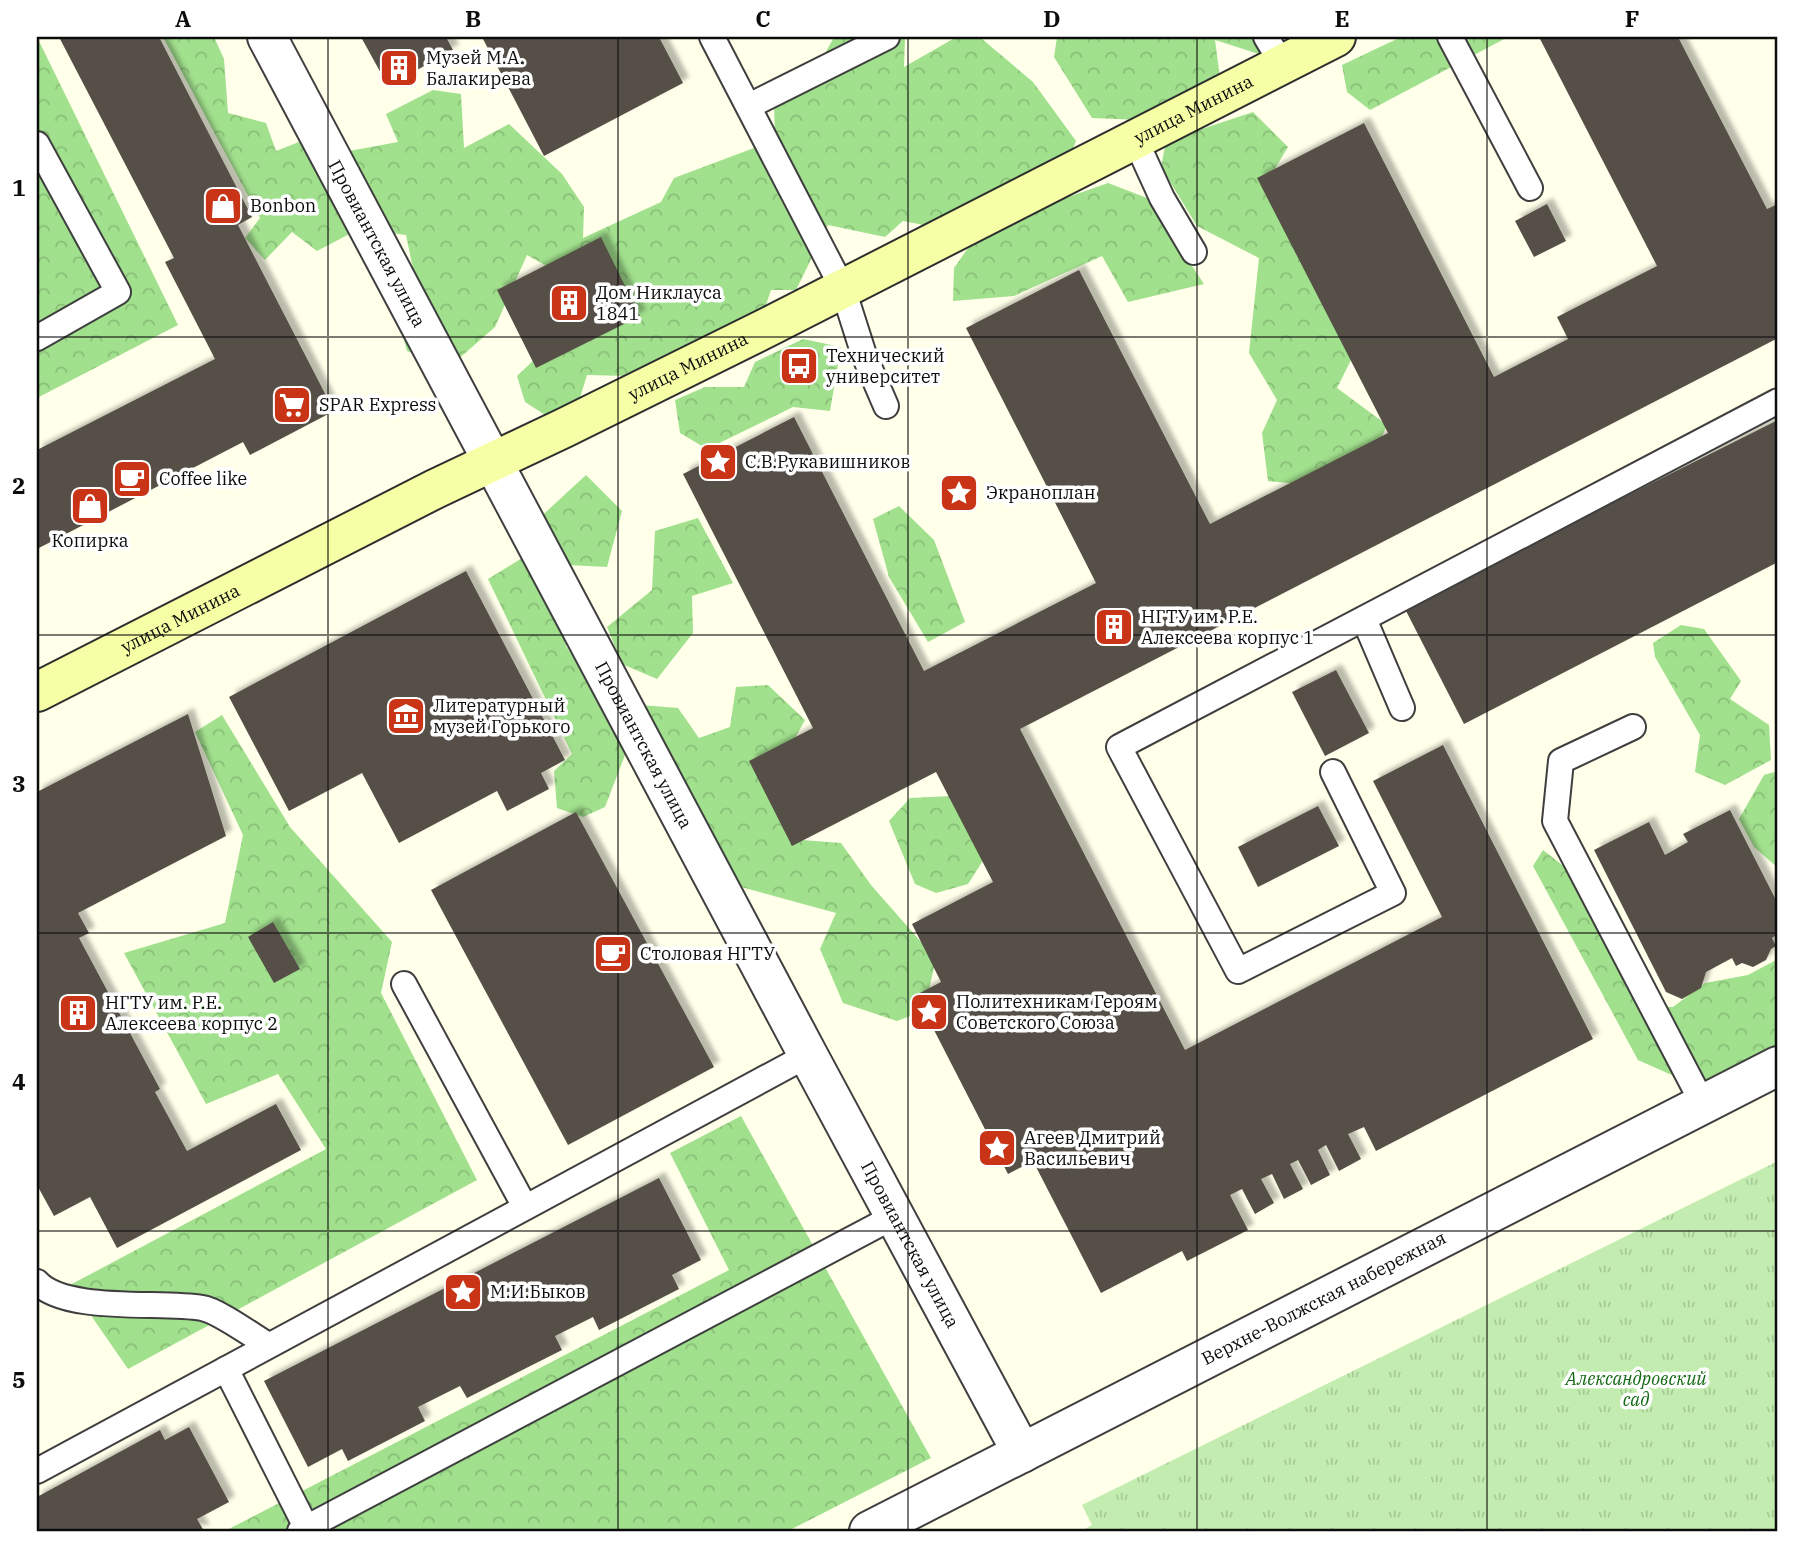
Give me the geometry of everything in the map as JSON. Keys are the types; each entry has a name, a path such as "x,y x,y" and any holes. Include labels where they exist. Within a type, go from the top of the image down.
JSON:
{"street":[{"name":"Провиантская улица","path":"267,37 1022,1453"},
{"name":"улица Минина","path":"37,692 435,489 843,289 1135,139 1274,51 1336,37"},
{"name":"Верхне-Волжская набережная","path":"869,1531 1778,1066"}],"lane":[{"path":"712,37 843,289 864,355 886,406"},
{"path":"749,106 887,37"},
{"path":"1450,37 1531,188"},
{"path":"1135,139 1162,198 1194,252"},
{"path":"37,144 118,292 37,338"},
{"path":"1333,772 1393,893 1238,971 1119,747 1778,401"},
{"path":"1364,619 1402,708"},
{"path":"1633,727 1561,761 1555,821 1703,1104"},
{"path":"404,984 525,1207"},
{"path":"37,1471 808,1055"},
{"path":"226,1369 305,1530 895,1216"},
{"path":"37,1282 60,1295 103,1304 204,1308 268,1345"}],"green space":[{"path":"37,37 178,325 37,398"},
{"path":"163,37 214,37 224,59 228,113 266,123 276,151 304,140 349,151 398,142 386,114 433,90 461,94 464,148 509,124 562,174 584,207 583,238 661,202 674,178 775,140 774,102 809,83 834,37 905,37 904,67 953,39 982,39 1033,82 1076,141 1059,183 960,232 903,221 885,237 828,225 796,290 771,290 763,314 628,376 587,375 575,414 553,420 525,402 517,376 577,319 554,270 527,255 495,327 448,368 407,351 400,325 414,273 406,235 359,229 317,251 292,232 265,260 245,238 260,218"},
{"path":"1057,37 1278,37 1262,55 1215,40 1221,85 1140,120 1092,118 1054,57"},
{"path":"1401,37 1508,37 1370,110 1347,92 1342,65"},
{"path":"1253,112 1288,147 1267,182 1361,340 1337,388 1387,425 1366,473 1331,487 1268,481 1262,433 1277,400 1249,353 1259,258 1197,226 1161,167 1166,141"},
{"path":"1108,183 1147,198 1204,284 1128,302 1102,256 1014,296 953,301 954,268 983,227"},
{"path":"803,339 841,347 830,411 793,407 707,449 680,433 675,400 705,387 744,387 755,362"},
{"path":"586,475 622,511 607,567 568,565 572,623 566,646 603,702 678,708 699,738 730,727 736,687 768,685 805,720 789,749 789,839 841,843 871,885 936,959 924,1011 897,1021 843,1003 820,949 836,913 716,880 630,742 605,807 583,817 557,808 554,771 572,754 488,579 532,552 534,523"},
{"path":"899,506 934,540 965,622 928,642 889,577 873,519"},
{"path":"698,518 733,583 692,596 693,633 657,679 622,664 607,627 652,590 655,531"},
{"path":"1681,625 1704,629 1741,681 1730,699 1769,725 1771,760 1725,785 1695,772 1700,735 1655,657 1653,643"},
{"path":"222,715 290,827 392,942 381,993 477,1180 128,1369 70,1285 326,1149 278,1074 206,1104 124,953 225,923 243,835 195,732"},
{"path":"1778,771 1778,868 1754,847 1739,819 1764,775"},
{"path":"951,796 991,848 968,884 936,893 915,884 889,821 910,798"},
{"path":"1543,850 1617,908 1660,1007 1673,1007 1705,983 1748,975 1778,959 1778,1066 1701,1088 1638,1060 1533,866"},
{"path":"741,1116 931,1458 788,1531 225,1531 729,1270 670,1153"},
{"name":"Александровский сад","path":"1778,1161 1778,1531 1081,1531 1092,1525 1082,1505"}],"building":[{"path":"59,37 159,37 252,217 238,225 334,411 250,455 243,442 37,549 37,450 215,359 165,262 174,258"},
{"name":"Музей М.А. Балакирева","path":"361,37 446,37 453,50 388,86"},
{"path":"482,37 659,37 683,83 544,156"},
{"name":"НГТУ им. Р.Е. Алексеева корпус 1","path":"1539,37 1678,37 1767,209 1778,204 1778,338 1020,729 1185,1050 1442,917 1373,781 1443,745 1593,1039 1376,1151 1364,1127 1348,1134 1361,1159 1339,1171 1326,1145 1318,1150 1330,1175 1311,1185 1298,1160 1290,1164 1303,1189 1284,1199 1272,1174 1261,1179 1274,1203 1255,1214 1242,1189 1230,1195 1248,1230 1187,1261 1182,1251 1101,1293 1033,1161 1008,1174 916,995 941,982 912,924 993,882 936,772 792,846 749,761 813,728 683,474 794,417 924,671 1096,583 966,328 1079,270 1210,524 1388,433 1257,178 1364,123 1494,377 1568,339 1557,317 1657,266"},
{"path":"1547,204 1566,241 1534,257 1515,221"},
{"name":"Дом Никлауса 1841","path":"601,237 640,316 536,368 497,290"},
{"path":"1778,420 1778,562 1464,724 1404,607"},
{"path":"466,571 565,760 541,773 549,789 507,811 497,791 399,843 362,773 289,811 229,697"},
{"path":"1336,670 1369,733 1325,756 1292,692"},
{"name":"НГТУ им. Р.Е. Алексеева корпус 2","path":"188,714 226,836 78,913 89,933 79,938 160,1089 155,1092 187,1151 276,1104 301,1150 117,1248 90,1197 54,1216 37,1185 37,792"},
{"path":"1318,806 1339,846 1258,887 1238,847"},
{"path":"1730,810 1778,904 1778,934 1772,938 1776,946 1771,949 1766,960 1753,967 1742,963 1736,966 1732,958 1706,972 1701,988 1682,999 1666,992 1594,850 1649,822 1665,855 1688,842 1683,834"},
{"path":"576,812 714,1067 568,1145 431,890"},
{"path":"273,922 300,969 274,983 248,937"},
{"path":"659,1178 701,1260 672,1275 679,1289 599,1330 593,1317 555,1336 562,1350 467,1398 460,1386 418,1407 425,1421 348,1461 342,1449 308,1467 264,1381"},
{"path":"189,1427 229,1502 197,1519 204,1531 37,1531 37,1497 160,1430 165,1440"}],"place":[{"name":"Музей М.А. Балакирева","path":"399,68"},
{"name":"Bonbon","path":"223,206"},
{"name":"Дом Никлауса 1841","path":"569,303"},
{"name":"Технический университет","path":"799,366"},
{"name":"SPAR Express","path":"292,405"},
{"name":"С.В.Рукавишников","path":"718,462"},
{"name":"Coffee like","path":"132,479"},
{"name":"Экраноплан","path":"959,493"},
{"name":"Копирка","path":"90,506"},
{"name":"НГТУ им. Р.Е. Алексеева корпус 1","path":"1114,627"},
{"name":"Литературный музей Горького","path":"406,716"},
{"name":"Столовая НГТУ","path":"613,954"},
{"name":"Политехникам Героям Советского Союза","path":"929,1012"},
{"name":"НГТУ им. Р.Е. Алексеева корпус 2","path":"78,1013"},
{"name":"Агеев Дмитрий Васильевич","path":"997,1148"},
{"name":"М.И.Быков","path":"463,1292"}]}
